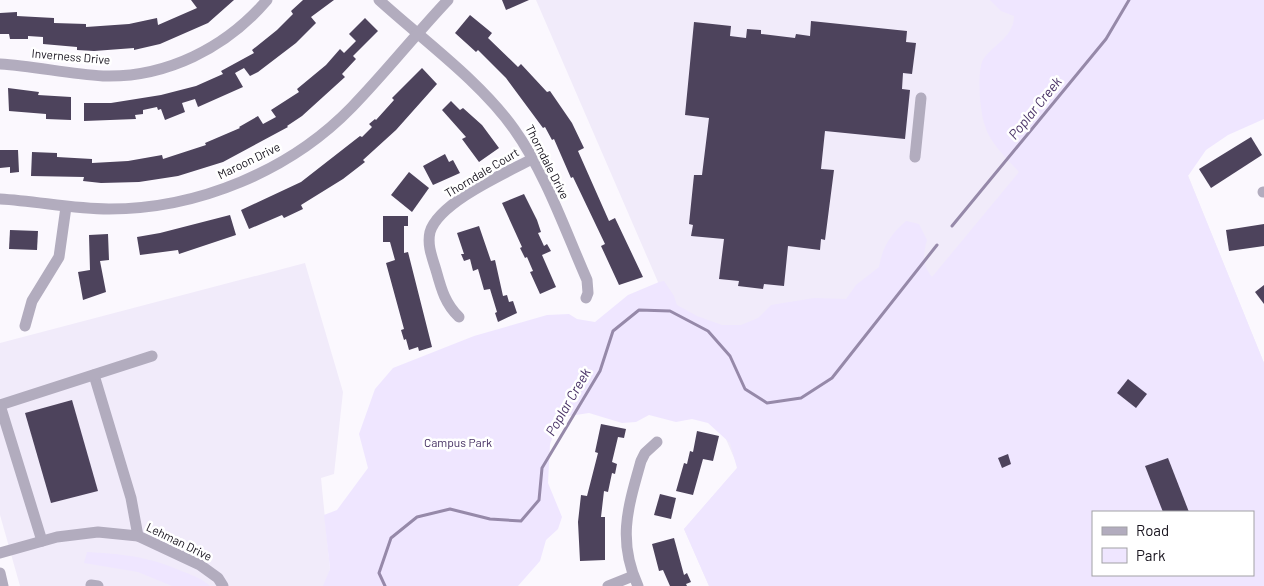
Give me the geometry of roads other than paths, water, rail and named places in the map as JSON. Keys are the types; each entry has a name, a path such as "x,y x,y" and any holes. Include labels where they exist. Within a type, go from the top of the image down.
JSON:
{"street":[{"name":"Inverness Drive","path":"0,64 105,76 168,67 188,60 220,42 249,19 267,0"},
{"name":"Thorndale Drive","path":"379,0 494,102 514,128 532,159 587,280 588,293 586,298"},
{"name":"Maroon Drive","path":"0,199 66,207 111,209 173,203 226,188 257,174 300,150 335,123 448,0"},
{"path":"915,157 921,98"},
{"name":"Thorndale Court","path":"459,318 444,298 429,247 431,230 435,221 456,202 532,159"},
{"path":"25,326 32,300 59,257 66,207"},
{"path":"42,541 0,405 152,356"},
{"path":"94,375 131,498 138,536"},
{"path":"608,586 635,581 626,547 626,521 645,453 656,442"},
{"name":"Lehman Drive","path":"0,553 42,541 98,532 138,536 200,565 218,578 223,586"},
{"path":"0,573 4,586"}],"waterway":[{"name":"Poplar Creek","path":"952,226 1106,39 1129,0"},
{"name":"Poplar Creek","path":"385,586 379,573 391,538 417,517 450,509 490,519 521,521 539,500 542,468 600,371 613,331 639,310 670,311 708,331 730,356 745,389 767,403 801,398 832,378 937,245"}],"park label":[{"name":"Campus Park","path":"458,443"}]}
